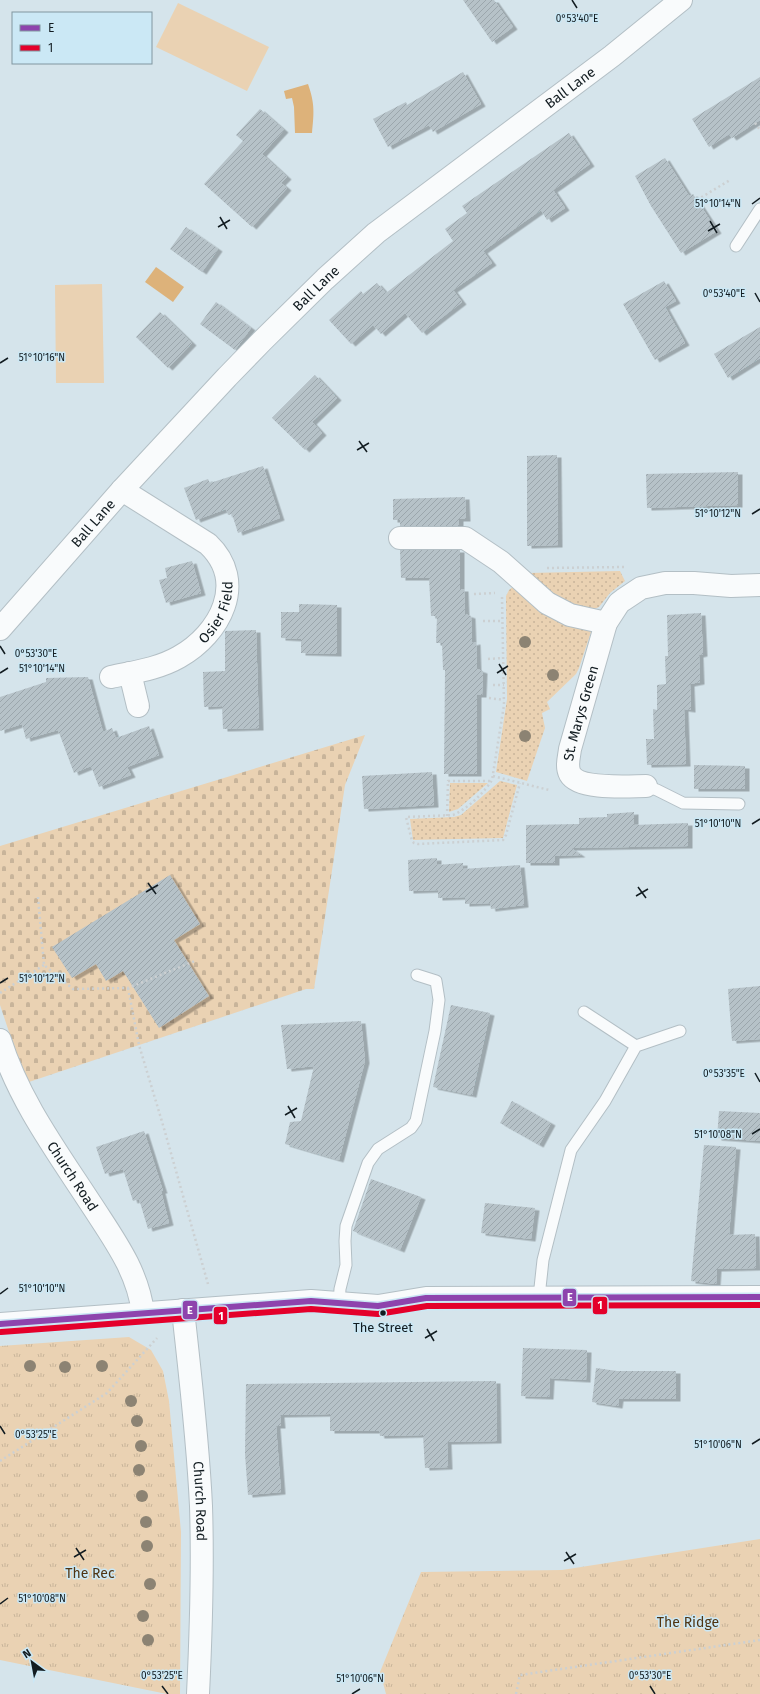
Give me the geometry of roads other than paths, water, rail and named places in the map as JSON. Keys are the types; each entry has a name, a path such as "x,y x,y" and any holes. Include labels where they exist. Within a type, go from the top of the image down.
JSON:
{"street":[{"name":"Ball Lane","path":"0,629 122,490 262,341 376,233 618,51 681,0"},
{"name":"Osier Field","path":"122,490 208,544 216,553 223,565 228,587 222,612 214,625 196,644 180,657 172,661 121,675 138,706"},
{"path":"400,538 465,538 499,561 540,598 555,608 570,615 606,623"},
{"name":"St. Marys Green","path":"646,786 594,785 575,779 568,770 570,750 606,623 619,603 630,594 647,586 665,583 694,583 731,586 760,585"},
{"name":"Church Road","path":"0,1040 12,1072 27,1104 131,1270 138,1288 143,1313"},
{"path":"0,1324 311,1301 378,1306 426,1298 760,1297"},
{"name":"Church Road","path":"183,1310 196,1426 201,1507 201,1640 198,1694"}],"lane":[{"path":"736,246 760,208"},
{"path":"646,786 683,803 739,804"},
{"path":"338,1304 346,1264 346,1226 368,1163 378,1149 411,1128 416,1121 435,1031 439,1000 436,981 417,975"},
{"path":"584,1012 636,1046"},
{"path":"539,1297 543,1260 571,1150 605,1101 636,1046 680,1030"}],"place":[{"name":"The Street","path":"383,1313"}],"park label":[{"name":"The Rec","path":"90,1573"},
{"name":"The Ridge","path":"688,1622"}]}
